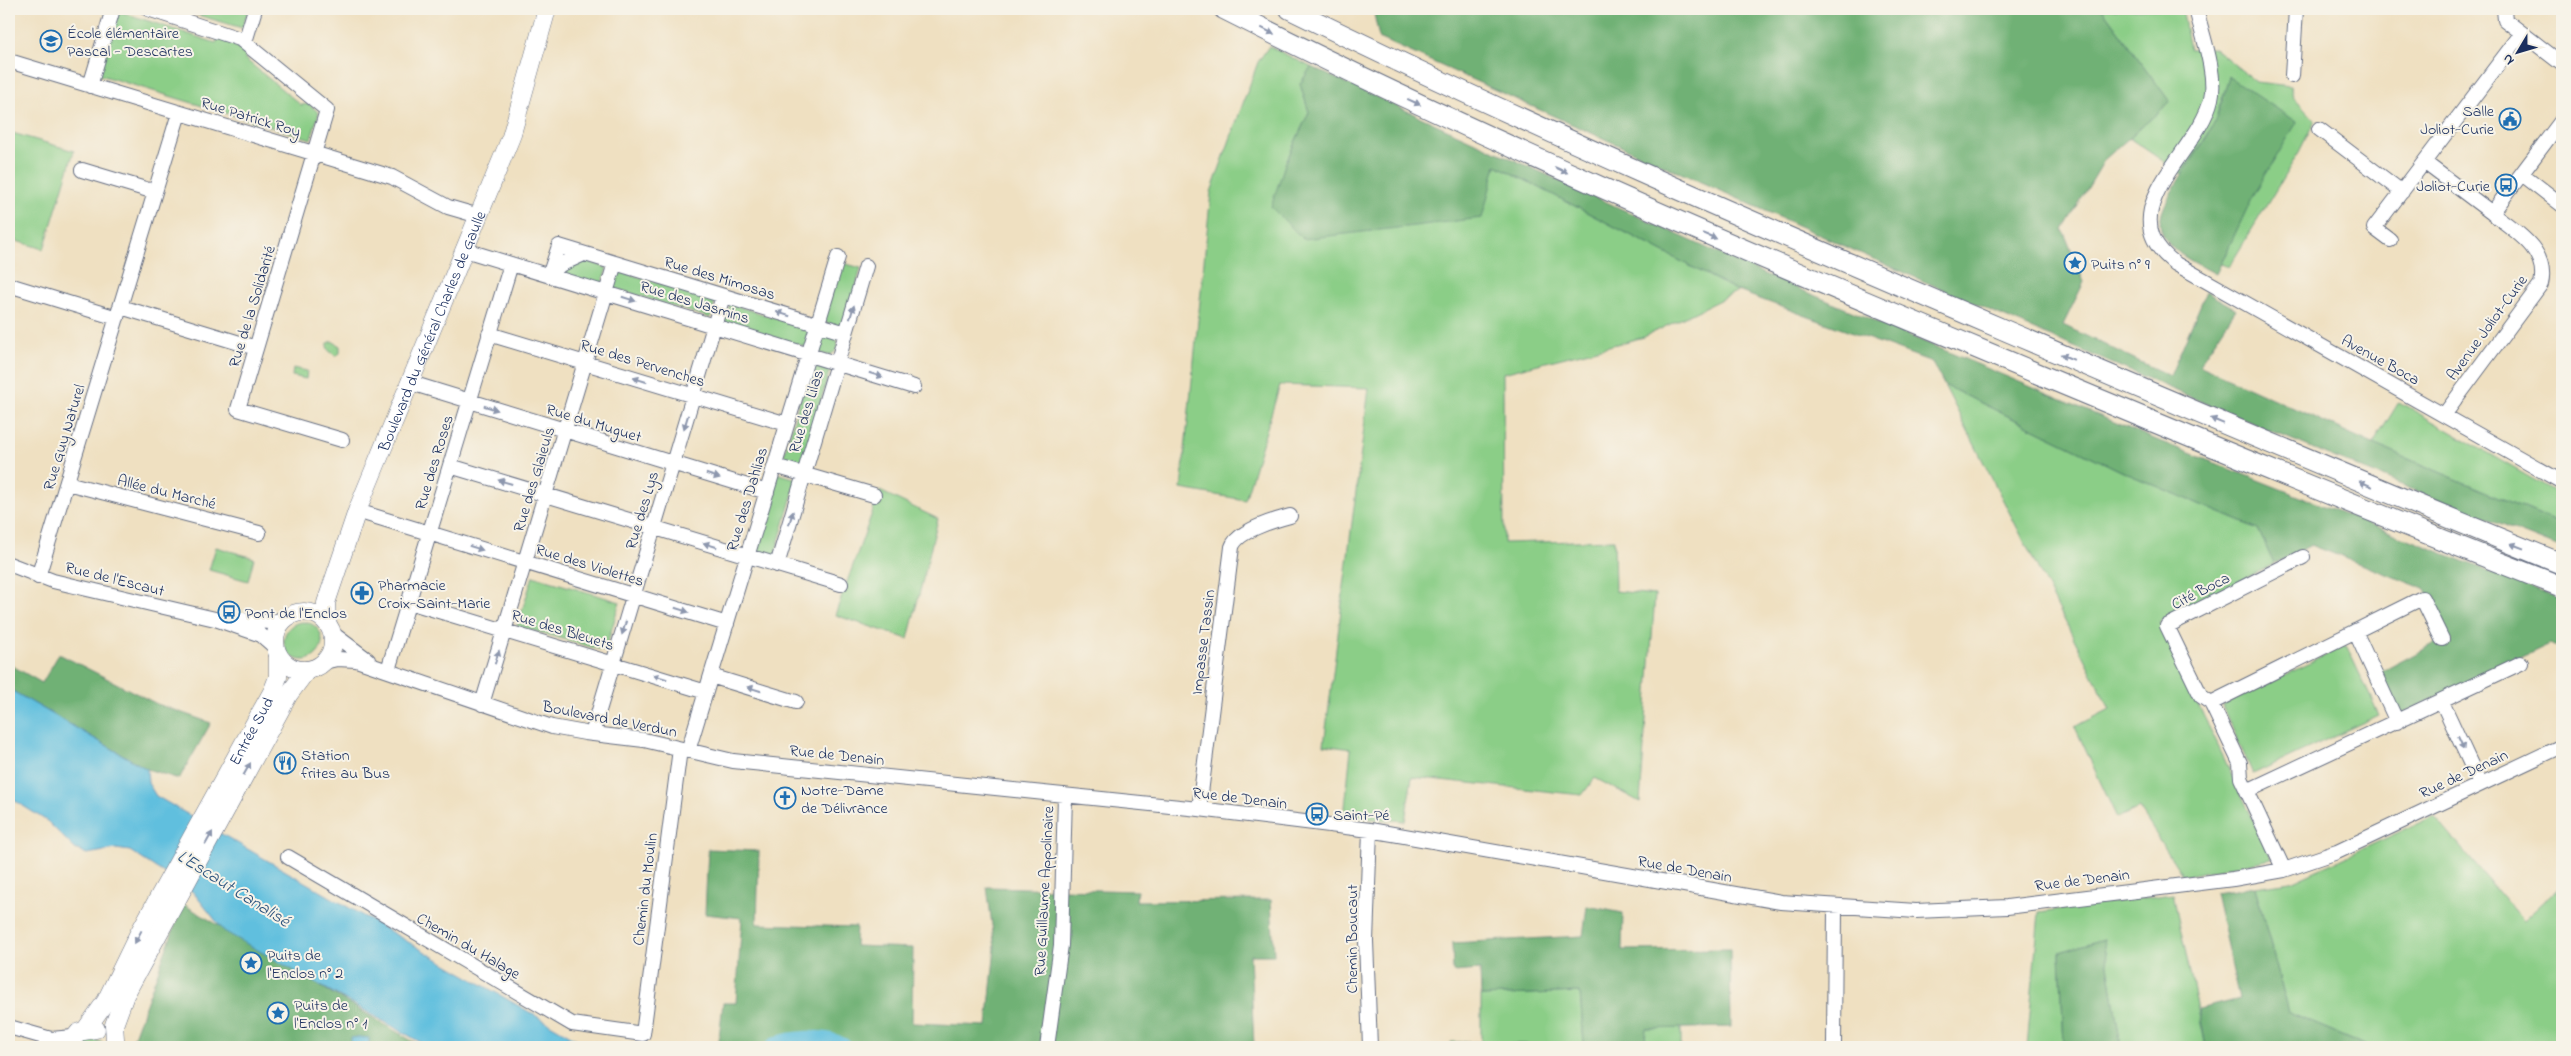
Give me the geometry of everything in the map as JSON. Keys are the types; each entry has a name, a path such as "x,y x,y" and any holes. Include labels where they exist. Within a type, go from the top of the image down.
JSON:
{"highway":[{"path":"1224,9 1440,114 1697,230 2239,458 2562,587"},
{"path":"1290,9 1443,83 1676,189 2360,481 2562,564"}],"main road":[{"path":"508,144 547,9"},
{"path":"508,144 541,66 557,9"},
{"name":"Boulevard du Général Charles de Gaulle","path":"292,615 315,598 357,512 508,144"},
{"name":"Boulevard du Général Charles de Gaulle","path":"329,628 326,603 357,512"},
{"path":"316,614 329,628 332,651 324,662 307,670 290,667 277,651 276,632 292,615 316,614"},
{"name":"Entrée Sud","path":"217,808 275,685 279,672 277,651"},
{"name":"Entrée Sud","path":"217,808 292,689 307,670"},
{"path":"75,1038 106,1001 170,894 217,808"},
{"path":"117,1043 114,1024 119,1008 170,894"},
{"path":"75,1038 102,1030 117,1043"}],"street":[{"path":"90,86 113,9"},
{"path":"148,9 230,34 245,42 255,9"},
{"name":"Avenue Boca","path":"2196,9 2210,68 2213,90 2208,110 2155,196 2149,211 2149,227 2156,244 2166,256 2182,267 2562,482"},
{"path":"2292,76 2296,9"},
{"path":"2504,9 2505,20 2562,64"},
{"path":"2390,240 2374,228 2522,33"},
{"name":"Rue de la Solidarité","path":"245,42 327,110 238,409 342,440"},
{"name":"Rue Patrick Roy","path":"9,61 401,181 448,207 479,216"},
{"name":"Rue Guy Naturel","path":"38,577 179,113"},
{"path":"2492,213 2562,120"},
{"path":"2319,129 2402,192"},
{"name":"Avenue Joliot-Curie","path":"2424,162 2534,247 2538,256 2542,280 2539,288 2444,415"},
{"path":"82,170 155,192"},
{"path":"2522,174 2562,205"},
{"name":"Rue des Mimosas","path":"549,276 558,246 846,333"},
{"name":"Rue des Jasmins","path":"466,250 914,387"},
{"path":"549,276 560,265 584,254"},
{"name":"Rue des Dahlias","path":"684,750 706,692 838,258"},
{"name":"Rue des Glaieuls","path":"482,704 566,432 615,263"},
{"name":"Rue des Roses","path":"384,669 409,602 511,264"},
{"name":"Rue des Lilas","path":"776,565 866,266"},
{"path":"9,285 256,348"},
{"name":"Rue des Lys","path":"592,734 723,296"},
{"name":"Rue des Pervenches","path":"490,334 787,424"},
{"name":"Rue du Muguet","path":"411,383 767,492"},
{"path":"450,466 841,584"},
{"path":"775,466 874,495"},
{"name":"Allée du Marché","path":"67,483 259,533"},
{"name":"Rue des Violettes","path":"357,512 727,624"},
{"name":"Impasse Tassin","path":"1199,809 1232,546 1236,538 1243,534 1290,516"},
{"name":"Cité Boca","path":"2284,870 2240,775 2240,763 2211,704 2201,696 2167,626 2303,557"},
{"name":"Rue de l'Escaut","path":"9,564 38,577 215,619 261,636 277,651"},
{"path":"2211,704 2422,598 2442,639"},
{"name":"Rue des Bleuets","path":"409,602 706,692"},
{"name":"Rue de l'Escaut","path":"215,619 270,622 292,615"},
{"name":"Boulevard de Verdun","path":"329,628 384,669"},
{"path":"2355,631 2397,722"},
{"name":"Boulevard de Verdun","path":"324,662 349,659 384,669 552,727 592,734 636,738 723,760 779,766"},
{"path":"2247,791 2442,702 2521,663"},
{"path":"711,676 796,702"},
{"path":"2442,702 2480,784"},
{"name":"Rue de Denain","path":"779,766 1199,809 1370,830 1754,898 1835,907 1916,911 1995,908 2233,880 2284,870 2337,852 2562,746"},
{"name":"Chemin du Moulin","path":"643,1034 684,750"},
{"name":"Rue Guillaume Appolinaire","path":"1047,1047 1061,945 1066,795"},
{"name":"Chemin Boucaut","path":"1370,830 1366,940 1370,1047"},
{"name":"Chemin du Halage","path":"288,857 572,1024 643,1034"},
{"path":"1834,1047 1835,907"},
{"path":"9,1027 51,1038 75,1038"},
{"path":"9,1036 30,1040 45,1047"}],"green space":[{"path":"177,9 249,9 242,28"},
{"path":"1373,9 2102,9 2170,102 2105,159 2063,230 2084,282 2063,325 2170,376 2206,292 2236,309 2199,365 2373,444 2562,524 2562,549 2264,428 2116,365 1968,301 1379,38"},
{"path":"2102,9 2182,9 2190,49 2214,48 2256,82 2290,86 2293,96 2315,120 2299,152 2229,267 2221,264 2252,196 2296,122 2229,78 2213,126 2182,174 2129,138 2170,102"},
{"path":"118,11 216,43 218,37 245,51 245,59 301,105 309,104 319,113 311,139 97,74"},
{"path":"1269,46 1311,67 1300,84 1309,112 1285,164 1496,165 1738,291 1644,337 1503,373 1504,543 1614,540 1615,591 1655,595 1640,802 1595,778 1582,795 1412,777 1405,821 1344,817 1351,749 1324,745 1369,388 1280,385 1245,500 1181,489 1211,192 1258,62"},
{"path":"1311,67 1766,275 2159,441 2562,600 2562,649 2550,644 2399,715 2381,672 2447,637 2425,589 2311,545 2274,564 2258,529 2121,471 1944,385 1932,362 1738,291 1496,165 1482,218 1303,239 1271,207 1285,164 1309,112 1300,84"},
{"path":"2229,77 2297,122 2253,196 2216,274 2184,256 2170,245 2161,229 2161,219 2164,206 2213,125"},
{"path":"9,132 74,151 44,249 9,239"},
{"path":"582,259 607,268 601,287 555,274"},
{"path":"839,262 861,268 845,328 823,322"},
{"path":"619,271 716,300 710,318 614,288"},
{"path":"730,304 811,329 806,347 725,322"},
{"path":"827,333 835,336 838,344 835,352 827,355 819,352 816,344 819,336"},
{"path":"332,341 340,346 340,353 336,357 327,347 327,344"},
{"path":"811,360 831,366 801,468 782,462"},
{"path":"293,368 307,371 306,379 292,376"},
{"path":"1944,385 2121,471 2258,529 2274,564 2159,622 2272,859 2183,876 2139,808 2117,818 2075,727 2110,709"},
{"path":"2399,402 2562,496 2562,524 2373,444"},
{"path":"777,473 797,479 774,558 753,552"},
{"path":"880,491 938,519 908,639 835,615"},
{"path":"216,547 254,558 248,581 209,570"},
{"path":"533,576 620,602 605,651 517,626"},
{"path":"303,622 317,627 322,641 317,655 303,660 289,655 284,641 289,627"},
{"path":"2346,645 2379,715 2253,774 2222,706"},
{"path":"59,654 157,704 211,723 179,779 147,769 9,689 9,664 42,683"},
{"path":"2434,816 2523,921 2562,885 2562,1040 2556,1047 2370,1047 2289,1013 2255,887 2291,882"},
{"path":"708,849 759,851 757,924 856,927 855,946 913,948 912,1023 987,1026 995,948 987,887 1137,891 1136,901 1271,900 1274,955 1250,955 1254,1047 718,1047 723,1003 736,1003 742,918 705,914"},
{"path":"2255,887 2289,1013 2370,1047 2206,1047 2199,1009 2239,999 2215,893"},
{"path":"2173,894 2206,1047 2121,1047 2104,939 2060,952 2064,1047 2027,1047 2039,912"},
{"path":"183,904 422,1047 130,1047"},
{"path":"1587,906 1623,913 1622,950 1730,949 1731,1027 1646,1029 1645,1042 1601,1043 1600,1047 1493,1047 1494,1044 1584,1045 1580,992 1481,996 1480,970 1453,972 1452,943 1583,936"},
{"path":"2104,939 2121,1047 2064,1047 2060,952"},
{"path":"1580,992 1584,1045 1494,1044 1493,1047 1451,1047 1451,1042 1481,1042 1481,996"},
{"path":"1681,1028 1681,1047 1600,1047 1600,1043 1645,1042 1645,1029"},
{"path":"94,1040 101,1042 107,1047 81,1047 87,1042"}],"water":[{"name":"L'Escaut Canalisé","path":"9,689 147,769 148,783 156,796 576,1039 595,1045 620,1047 429,1047 224,931 193,892 130,851 116,849 87,854 75,849 47,821 9,797"},
{"path":"351,1038 369,1038 369,1047 350,1047"}],"waterway":[{"path":"775,1047 791,1042 809,1040 819,1040 842,1047"}],"place":[{"name":"École élémentaire Pascal - Descartes","path":"51,41"},
{"name":"Salle Joliot-Curie","path":"2510,119"},
{"name":"Joliot-Curie","path":"2506,185"},
{"name":"Puits n° 9","path":"2075,263"},
{"name":"Pharmacie Croix-Saint-Marie","path":"362,593"},
{"name":"Pont de l'Enclos","path":"229,612"},
{"name":"Station frites au Bus","path":"285,763"},
{"name":"Notre-Dame de Délivrance","path":"785,798"},
{"name":"Saint-Pé","path":"1317,814"},
{"name":"Puits de l'Enclos n° 2","path":"251,963"},
{"name":"Puits de l'Enclos n° 1","path":"278,1013"}]}
